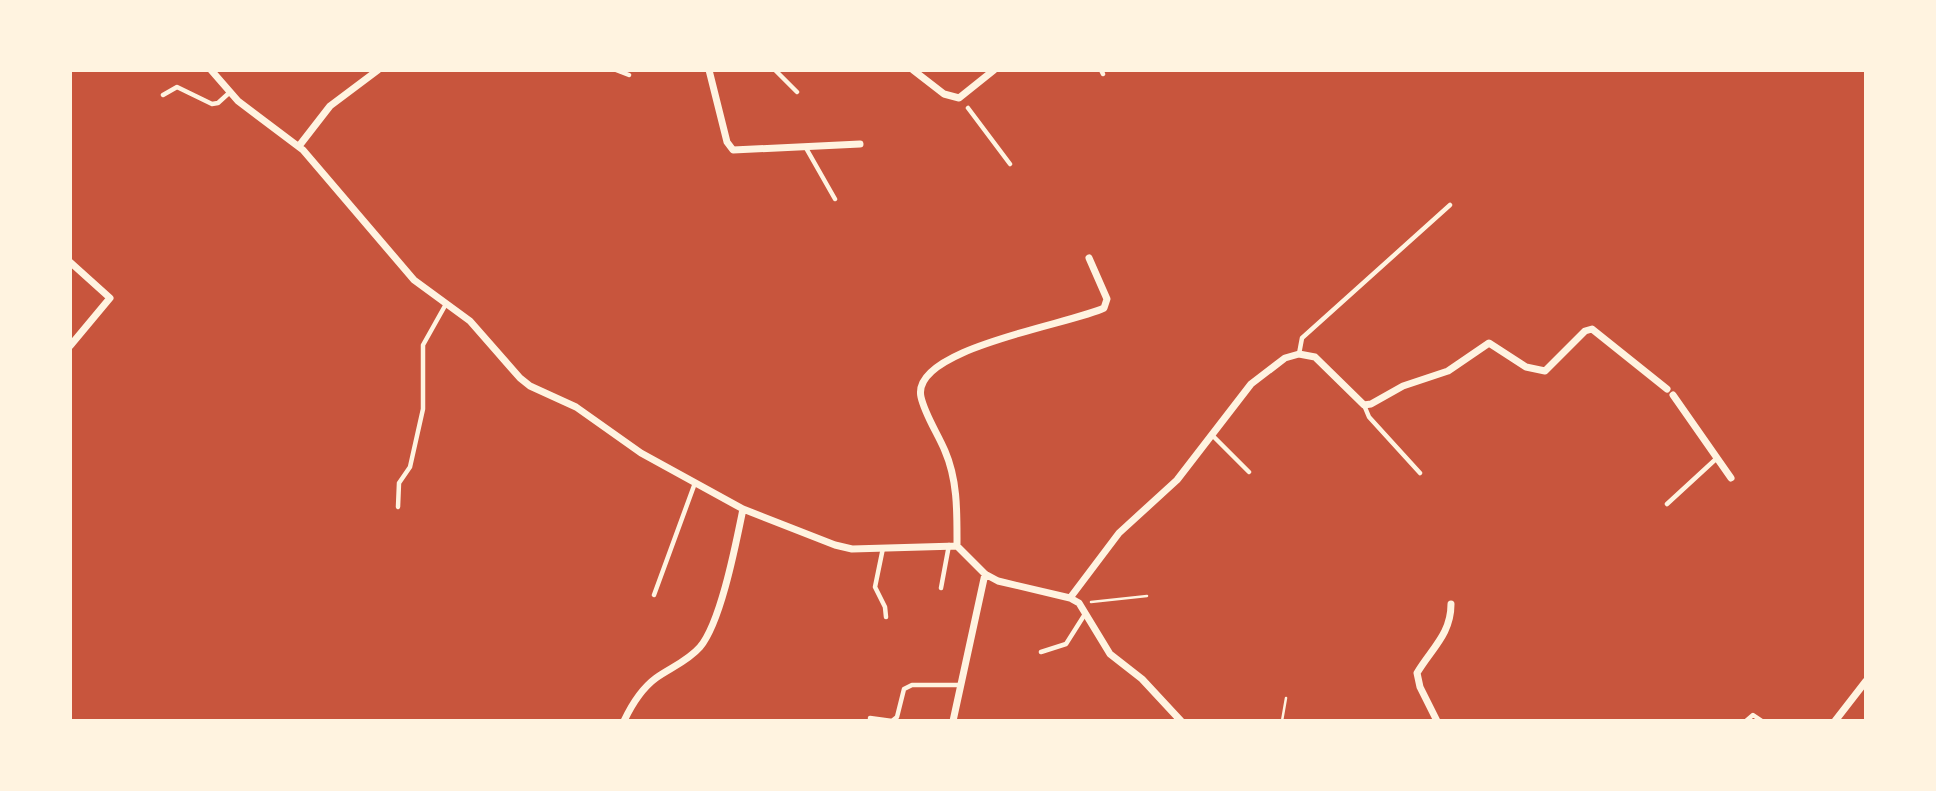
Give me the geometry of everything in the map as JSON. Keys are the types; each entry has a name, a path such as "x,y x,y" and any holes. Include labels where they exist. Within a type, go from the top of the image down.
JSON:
{"street":[{"path":"211,70 229,93 299,146 414,280 470,321 530,386 576,407 642,453 743,509 835,545 852,549 953,546 985,574 998,581 1070,598 1079,603 1086,612 1101,643 1110,654 1142,679 1181,721"},
{"path":"299,146 330,106 377,70"},
{"path":"709,70 727,142 733,150 860,144"},
{"path":"913,70 944,94 962,100 994,70"},
{"path":"953,546 955,485 947,454 921,397 922,383 929,372 971,348 1104,308 1107,299 1089,258"},
{"path":"70,262 110,299 70,346"},
{"path":"1070,598 1119,533 1177,480 1262,374 1285,358 1300,354 1315,357 1325,364 1364,405 1371,404 1403,386 1448,371 1489,343 1526,368 1545,371 1585,331 1592,329 1670,392 1731,478"},
{"path":"624,721 643,690 692,656 710,631 743,509"},
{"path":"953,721 985,574"},
{"path":"1437,721 1420,687 1417,673 1443,640 1451,622 1451,604"},
{"path":"1835,721 1866,681"}],"lane":[{"path":"616,70 629,75"},
{"path":"775,70 797,92"},
{"path":"163,95 177,87 212,104 218,103 229,93"},
{"path":"968,108 1010,164"},
{"path":"806,148 835,199"},
{"path":"1300,354 1302,338 1450,205"},
{"path":"398,507 399,483 410,467 423,409 423,345 446,304"},
{"path":"1364,405 1369,417 1420,473"},
{"path":"1212,435 1249,472"},
{"path":"1667,504 1717,458"},
{"path":"654,595 695,482"},
{"path":"941,588 953,546"},
{"path":"883,547 875,587 885,607 886,617"},
{"path":"1041,653 1066,644 1086,612"},
{"path":"870,718 891,721 897,717 904,689 912,685 960,685"},
{"path":"1746,721 1754,715 1762,721"}],"path":[{"path":"1079,603 1147,596"},
{"path":"1282,721 1286,698"}]}
